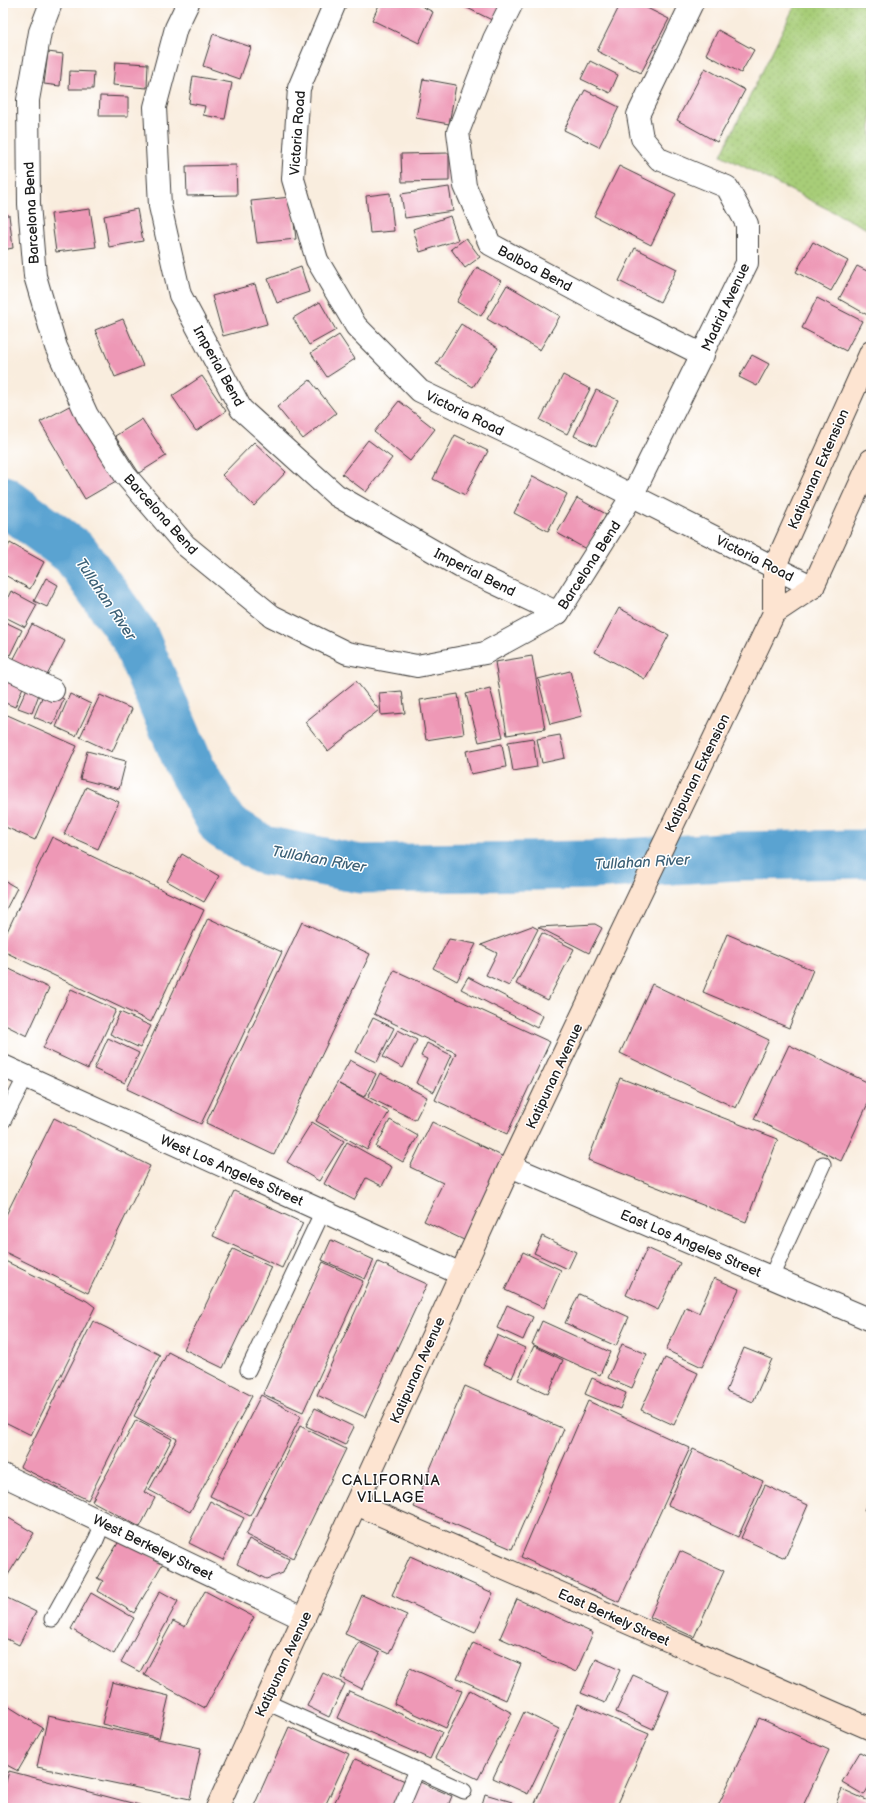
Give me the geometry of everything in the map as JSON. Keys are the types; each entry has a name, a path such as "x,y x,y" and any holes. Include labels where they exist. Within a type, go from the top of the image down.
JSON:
{"main road":[{"name":"Katipunan Extension","path":"621,933 774,613 774,568 871,352"},
{"path":"774,613 813,587 871,460"},
{"name":"Katipunan Avenue","path":"217,1808 510,1166 621,933"},
{"name":"East Berkely Street","path":"356,1504 871,1729"}],"street":[{"name":"Barcelona Bend","path":"51,3 40,32 28,100 29,204 34,276 56,347 84,408 125,475 185,545 272,616 347,653 417,666 485,653 558,613 632,496"},
{"name":"Imperial Bend","path":"188,3 176,28 155,108 160,206 180,295 241,409 336,495 461,567 558,613"},
{"name":"Victoria Road","path":"335,3 299,88 293,179 317,260 356,326 420,391 518,438 813,587"},
{"name":"Balboa Bend","path":"512,3 494,39 458,132 465,186 490,244 613,310 703,355"},
{"name":"Madrid Avenue","path":"632,496 703,355 747,263 747,224 727,188 659,159 642,138 638,115 692,3"},
{"path":"3,666 53,690"},
{"name":"West Los Angeles Street","path":"3,1066 461,1274"},
{"name":"East Los Angeles Street","path":"510,1166 871,1320"},
{"name":"West Berkeley Street","path":"3,1475 304,1620"}],"lane":[{"path":"3,1121 26,1076"},
{"path":"771,1277 823,1164"},
{"path":"248,1370 323,1211"},
{"path":"52,1620 96,1540 103,1523"},
{"path":"266,1702 464,1791"},
{"path":"401,1808 417,1770"}],"green space":[{"path":"796,3 871,3 871,231 721,155"}],"building":[{"path":"380,3 416,3 433,12 419,43 372,20"},
{"path":"457,3 507,3 498,23"},
{"path":"621,3 637,3 669,19 641,73 597,51"},
{"path":"718,30 754,50 741,73 706,54"},
{"path":"213,34 251,47 240,79 203,66"},
{"path":"48,52 63,54 60,86 44,84"},
{"path":"590,61 618,75 610,93 581,79"},
{"path":"115,62 148,64 147,88 113,85"},
{"path":"705,68 745,90 717,142 677,120"},
{"path":"70,71 94,72 93,89 69,89"},
{"path":"193,76 232,83 225,119 203,115 205,106 189,103"},
{"path":"423,79 456,85 449,124 416,118"},
{"path":"585,90 619,107 599,147 564,130"},
{"path":"100,96 128,97 128,116 99,116"},
{"path":"449,153 449,181 402,182 401,154"},
{"path":"236,165 237,195 187,196 186,166"},
{"path":"619,166 676,194 651,245 594,216"},
{"path":"449,187 453,211 405,218 401,194"},
{"path":"390,193 394,231 370,233 366,196"},
{"path":"291,197 296,239 257,243 251,201"},
{"path":"90,209 96,247 56,252 51,214"},
{"path":"137,209 143,241 109,247 104,216"},
{"path":"3,215 9,215 13,248 3,250"},
{"path":"450,216 458,240 420,252 413,229"},
{"path":"466,238 480,257 465,268 451,249"},
{"path":"813,242 848,261 831,291 796,272"},
{"path":"635,248 677,269 660,302 619,281"},
{"path":"857,266 871,273 871,317 839,299"},
{"path":"301,267 309,292 277,303 268,279"},
{"path":"477,267 501,281 481,316 457,302"},
{"path":"255,284 267,324 223,336 212,296"},
{"path":"507,285 560,316 540,350 487,319"},
{"path":"817,298 862,321 846,351 802,328"},
{"path":"320,302 336,330 309,345 293,318"},
{"path":"123,319 143,366 115,377 95,330"},
{"path":"461,324 498,348 473,387 436,364"},
{"path":"339,335 355,359 327,377 311,353"},
{"path":"752,355 769,364 757,386 739,377"},
{"path":"563,375 590,389 567,434 540,420"},
{"path":"202,376 226,411 196,431 172,396"},
{"path":"310,380 336,413 303,439 277,407"},
{"path":"596,390 618,400 596,446 574,436"},
{"path":"399,401 435,429 410,461 374,432"},
{"path":"71,405 116,481 85,499 40,422"},
{"path":"142,419 166,456 139,473 115,436"},
{"path":"455,435 488,451 465,495 433,479"},
{"path":"368,440 392,458 366,492 342,474"},
{"path":"254,442 286,472 254,506 222,475"},
{"path":"533,476 567,494 548,531 514,513"},
{"path":"577,498 606,514 586,549 557,533"},
{"path":"10,543 44,562 30,589 3,574 3,555"},
{"path":"46,578 58,585 47,607 34,601"},
{"path":"11,591 37,605 25,627 3,616 3,607"},
{"path":"619,608 669,635 645,679 595,652"},
{"path":"3,621 22,630 10,655 3,651"},
{"path":"32,624 65,641 43,683 10,666"},
{"path":"532,656 545,729 507,735 495,662"},
{"path":"570,671 582,716 550,724 538,679"},
{"path":"5,680 23,687 15,707 3,702 3,686"},
{"path":"356,681 379,710 328,751 305,722"},
{"path":"29,684 41,689 32,713 18,708"},
{"path":"490,688 503,737 479,742 466,694"},
{"path":"45,690 64,699 53,725 34,717"},
{"path":"402,691 405,713 381,715 379,693"},
{"path":"70,694 91,704 76,736 56,727"},
{"path":"458,694 464,734 426,740 420,700"},
{"path":"100,695 132,709 112,752 80,737"},
{"path":"3,713 77,746 35,840 3,826"},
{"path":"560,735 565,758 542,763 537,739"},
{"path":"533,738 537,767 513,771 508,742"},
{"path":"502,744 506,767 471,774 466,751"},
{"path":"87,751 126,761 119,789 80,779"},
{"path":"86,787 119,802 98,849 64,834"},
{"path":"52,837 204,910 151,1022 3,951 3,940"},
{"path":"182,854 219,876 204,902 167,881"},
{"path":"3,880 17,888 3,915"},
{"path":"208,918 282,952 201,1124 127,1089"},
{"path":"302,922 370,954 274,1155 206,1123"},
{"path":"595,924 602,928 589,953 538,927"},
{"path":"532,926 538,929 509,986 486,975 497,953 481,945"},
{"path":"542,933 574,949 548,1000 516,984"},
{"path":"727,934 813,970 789,1028 703,992"},
{"path":"449,939 476,944 457,981 433,968"},
{"path":"3,966 49,988 27,1036 3,1024"},
{"path":"394,970 550,1042 507,1134 435,1100 456,1053 374,1014"},
{"path":"468,977 543,1016 537,1028 461,989"},
{"path":"652,984 769,1040 736,1108 620,1053"},
{"path":"71,989 116,1010 88,1069 43,1048"},
{"path":"120,1012 151,1026 140,1048 110,1034"},
{"path":"373,1018 394,1028 377,1062 356,1052"},
{"path":"398,1030 417,1040 403,1068 383,1057"},
{"path":"108,1038 139,1053 125,1083 94,1069"},
{"path":"427,1043 451,1055 434,1092 416,1083 427,1059 421,1056"},
{"path":"789,1045 871,1084 871,1097 841,1161 754,1119"},
{"path":"350,1060 376,1074 364,1097 339,1084 389,1112 367,1150 316,1121"},
{"path":"380,1073 427,1097 415,1120 368,1097"},
{"path":"620,1078 778,1139 746,1222 588,1160"},
{"path":"54,1118 150,1166 88,1293 3,1251 3,1221"},
{"path":"390,1120 418,1136 403,1162 376,1147"},
{"path":"312,1122 344,1141 319,1181 287,1162"},
{"path":"432,1122 504,1157 464,1240 424,1221 443,1183 410,1167"},
{"path":"347,1142 392,1167 382,1186 366,1178 354,1200 324,1184"},
{"path":"234,1191 303,1223 282,1268 213,1236"},
{"path":"542,1236 576,1252 568,1269 534,1253"},
{"path":"331,1240 374,1260 365,1279 322,1260"},
{"path":"647,1248 680,1263 658,1310 626,1295"},
{"path":"233,1249 271,1267 223,1368 184,1349"},
{"path":"523,1252 561,1270 544,1308 505,1290"},
{"path":"3,1260 87,1301 95,1307 31,1435 3,1421"},
{"path":"323,1262 363,1281 303,1412 263,1394"},
{"path":"378,1262 427,1284 365,1417 317,1395"},
{"path":"714,1278 739,1289 702,1367 666,1350 686,1307 699,1313"},
{"path":"579,1294 629,1317 616,1346 565,1323"},
{"path":"507,1305 533,1317 523,1340 497,1328"},
{"path":"93,1321 160,1355 88,1500 20,1467"},
{"path":"542,1321 610,1352 600,1375 532,1344"},
{"path":"497,1335 525,1348 512,1378 483,1365"},
{"path":"622,1344 647,1354 632,1388 608,1378"},
{"path":"534,1346 563,1360 548,1394 518,1380"},
{"path":"744,1348 772,1359 753,1402 726,1391"},
{"path":"168,1352 252,1396 190,1512 149,1490 177,1439 134,1416"},
{"path":"665,1358 698,1373 674,1425 641,1410"},
{"path":"592,1378 626,1393 620,1409 585,1394"},
{"path":"465,1386 564,1429 512,1549 414,1507"},
{"path":"261,1395 301,1416 250,1516 210,1496"},
{"path":"588,1401 690,1448 619,1602 521,1557"},
{"path":"315,1408 354,1427 345,1445 306,1426"},
{"path":"136,1420 172,1439 144,1492 155,1498 140,1527 92,1501"},
{"path":"300,1426 346,1449 293,1558 246,1535"},
{"path":"693,1449 763,1481 738,1537 668,1505"},
{"path":"765,1485 808,1505 785,1558 741,1538"},
{"path":"871,1494 871,1513 864,1510"},
{"path":"210,1501 244,1518 223,1560 189,1543"},
{"path":"7,1517 34,1533 3,1583 3,1524"},
{"path":"121,1538 163,1563 134,1613 98,1591 103,1581 97,1578"},
{"path":"249,1539 289,1559 283,1573 266,1579 237,1564"},
{"path":"680,1551 724,1571 694,1637 650,1617"},
{"path":"410,1556 493,1593 475,1633 392,1595"},
{"path":"160,1591 178,1601 140,1672 121,1662"},
{"path":"205,1591 254,1617 205,1708 144,1675 173,1621 185,1627"},
{"path":"91,1593 134,1618 114,1654 71,1629"},
{"path":"362,1595 407,1615 389,1654 345,1634"},
{"path":"5,1597 36,1612 19,1645 3,1637 3,1600"},
{"path":"517,1599 593,1633 576,1672 500,1638"},
{"path":"359,1642 380,1653 362,1689 341,1678"},
{"path":"473,1643 521,1664 506,1700 457,1678"},
{"path":"596,1659 620,1670 605,1703 581,1693"},
{"path":"410,1668 462,1691 446,1728 394,1704"},
{"path":"323,1673 345,1684 329,1717 307,1706"},
{"path":"633,1675 669,1691 653,1729 616,1712"},
{"path":"112,1682 169,1696 159,1738 102,1724"},
{"path":"470,1690 512,1713 478,1779 435,1758"},
{"path":"349,1691 442,1732 430,1759 337,1718"},
{"path":"3,1703 43,1728 18,1771 3,1763"},
{"path":"578,1704 649,1734 616,1808 533,1808"},
{"path":"524,1712 559,1729 528,1794 493,1778"},
{"path":"48,1716 201,1748 190,1799 37,1767"},
{"path":"759,1718 829,1750 802,1808 717,1808"},
{"path":"289,1727 349,1754 324,1808 253,1808"},
{"path":"860,1752 871,1758 871,1783 864,1795 842,1782"},
{"path":"355,1759 405,1781 393,1808 332,1808"},
{"path":"9,1771 143,1806 142,1808 3,1808 3,1793"},
{"path":"420,1782 452,1796 447,1808 408,1808"},
{"path":"842,1789 871,1802 871,1808 834,1808"},
{"path":"485,1794 512,1802 510,1808 481,1808"}],"waterway":[{"name":"Tullahan River","path":"3,500 75,553 134,636 191,769 223,825 263,850 360,869 591,865 738,856 865,854 871,852"}],"district":[{"name":"CALIFORNIA VILLAGE","path":"391,1488"}]}
